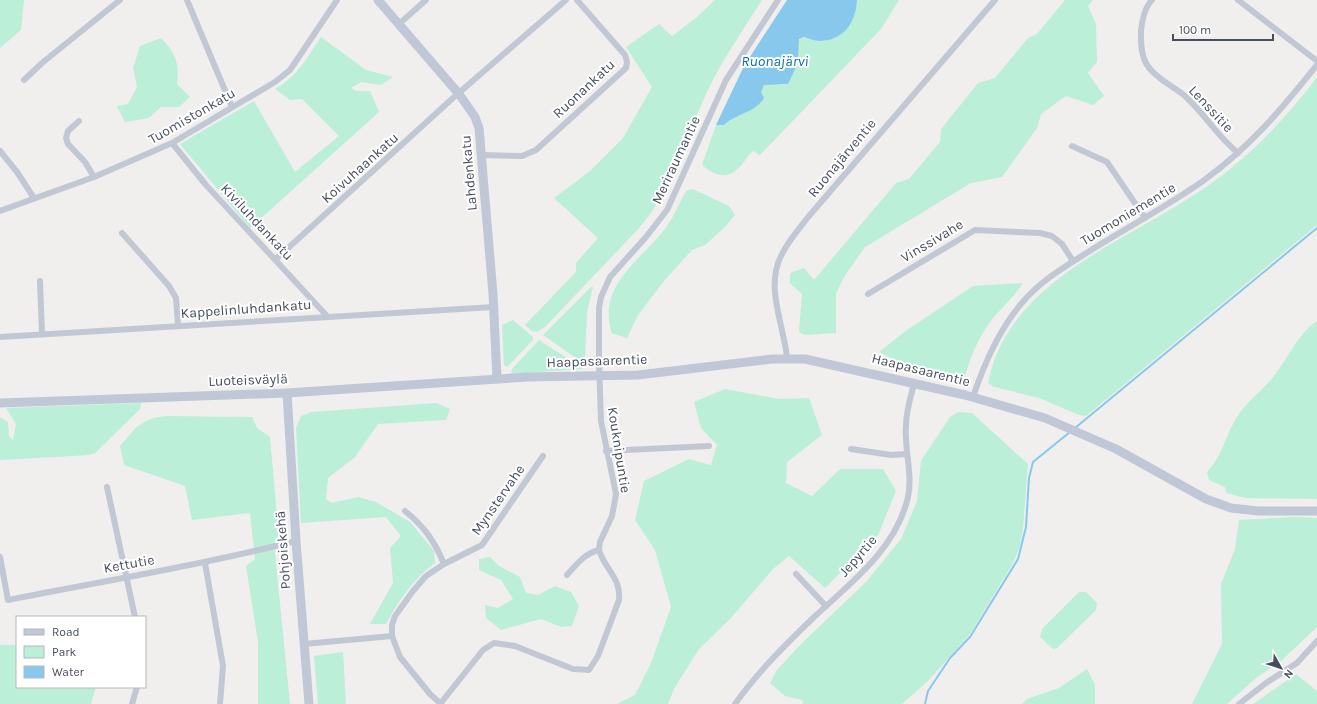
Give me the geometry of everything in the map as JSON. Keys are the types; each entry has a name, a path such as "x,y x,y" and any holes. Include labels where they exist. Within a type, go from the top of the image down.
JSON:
{"main road":[{"name":"Lahdenkatu","path":"378,0 459,94 475,117 480,132 494,307 497,379"},
{"name":"Haapasaarentie","path":"497,379 638,375 787,358 818,360 973,397 1027,412 1116,449 1206,499 1231,508 1258,511 1317,511"},
{"name":"Luoteisväylä","path":"0,403 287,393 497,379"},
{"name":"Pohjoiskehä","path":"287,393 296,540 309,704"}],"street":[{"path":"24,80 42,63 120,0"},
{"path":"187,0 232,107"},
{"name":"Tuomistonkatu","path":"0,211 94,177 172,144 283,77 337,0"},
{"path":"399,24 426,0"},
{"name":"Koivuhaankatu","path":"276,259 566,0"},
{"name":"Ruonankatu","path":"482,155 522,156 536,150 626,68 628,62 625,55 577,0"},
{"name":"Meriraumantie","path":"599,375 599,308 605,287 610,277 664,215 675,194 726,80 778,0"},
{"name":"Ruonajärventie","path":"787,358 774,284 775,270 780,256 789,241 809,216 995,0"},
{"name":"Lenssitie","path":"1152,0 1148,5 1142,27 1141,46 1146,66 1163,81 1187,97 1220,138 1238,153"},
{"path":"1238,0 1317,61"},
{"name":"Tuomoniementie","path":"973,397 987,360 1013,314 1033,292 1073,261 1197,185 1238,153 1269,124 1317,65"},
{"path":"79,121 68,131 66,138 68,144 85,162 94,177"},
{"name":"Kiviluhdankatu","path":"172,144 206,185 276,259 327,316"},
{"path":"1072,146 1107,162 1145,218"},
{"path":"0,152 17,172 34,198"},
{"name":"Vinssivahe","path":"868,294 962,236 975,230 1040,233 1052,236 1062,244 1073,261"},
{"path":"122,233 173,292 176,298 178,325"},
{"path":"40,281 42,334"},
{"name":"Kappelinluhdankatu","path":"0,337 494,307"},
{"name":"Kouknipuntie","path":"599,375 601,421 614,485 615,504 612,516 600,542 599,550"},
{"name":"Jepyrtie","path":"734,704 764,667 826,606 864,572 894,530 908,498 910,482 906,424 914,383"},
{"path":"606,451 709,446"},
{"path":"851,449 891,455 907,454"},
{"name":"Mynstervahe","path":"392,636 392,626 401,606 426,576 444,564 482,545 543,456"},
{"path":"107,487 135,616"},
{"path":"405,511 420,524 429,535 437,547 444,564"},
{"name":"Kettutie","path":"0,557 8,600 126,576 205,563 258,551 296,540"},
{"path":"304,644 392,636 400,657 440,704 483,650 494,643 506,643 573,669 589,670 598,656 619,600 620,590 616,579 602,561 599,550 591,552 583,558 567,575"},
{"path":"205,563 223,666 220,704"},
{"path":"796,574 826,606"},
{"path":"1239,704 1266,683 1297,663 1317,641"},
{"path":"132,704 137,688"}],"green space":[{"path":"0,0 24,0 21,30 0,48"},
{"path":"715,0 762,0 719,68 699,109 678,162 661,196 640,227 545,327 537,332 532,331 525,325 576,272 576,263 598,238 554,198 590,171 623,138 652,87 626,47 659,24 672,36 696,18"},
{"path":"857,0 899,0 881,29 760,155 753,151 738,168 728,175 718,175 702,165 716,125 729,121 743,111 761,91 764,85 785,85 798,63 799,40 803,37 816,41 827,40 841,34 851,23"},
{"path":"1065,0 1093,0 1088,6 1096,24 1097,62 1088,73 1104,96 1093,105 1066,96 1041,114 1037,128 1002,177 971,183 865,247 844,277 836,293 836,333 805,335 799,332 802,294 790,283 790,273 804,268 814,280 896,183 909,179 940,142 941,129 978,83 995,78 1028,38 1037,34"},
{"path":"321,37 366,70 393,77 381,85 361,82 351,88 357,91 370,91 379,112 250,228 180,144 254,101 295,172 339,136 302,99 290,100 275,89 296,73"},
{"path":"161,38 170,48 177,64 177,84 190,97 179,107 161,107 149,118 125,122 117,106 128,104 137,87 133,68 140,46"},
{"path":"1317,77 1317,225 1086,416 1079,415 1039,398 994,387 988,383 1000,347 1020,316 1045,290 1076,266 1108,245 1175,207 1222,175 1252,150 1279,123"},
{"path":"693,189 729,206 735,215 725,227 705,245 692,250 664,281 638,315 627,338 612,333 609,317 610,303 614,290 631,266 665,229 686,191"},
{"path":"1023,283 990,322 982,334 973,353 964,380 905,365 879,352 907,330 973,286"},
{"path":"591,287 593,287 587,312 585,359 576,358 543,335"},
{"path":"513,320 533,337 533,340 507,367 504,365 502,325"},
{"path":"1317,321 1317,499 1245,498 1226,493 1225,487 1209,480 1207,472 1217,459 1230,429 1242,410 1276,374 1297,341"},
{"path":"539,340 573,362 581,364 582,369 511,374 512,369"},
{"path":"725,389 779,399 809,398 822,435 787,462 786,483 812,496 840,469 883,469 896,491 878,535 825,588 789,556 773,569 730,619 699,649 674,689 668,704 617,704 635,695 651,663 671,607 655,550 635,520 644,481 689,459 711,465 717,445 701,428 694,402"},
{"path":"141,403 140,409 95,453 90,455 0,460 0,417 8,422 9,436 13,440 16,424 6,408"},
{"path":"436,403 450,409 446,420 378,424 355,457 328,478 326,499 331,503 359,497 376,502 410,522 434,551 435,563 413,583 386,624 370,624 393,583 390,548 401,536 386,517 301,523 296,428 301,416 311,412"},
{"path":"958,412 972,413 1028,464 1023,529 1019,549 1012,565 970,634 928,681 902,704 803,704 802,700 785,696 770,683 777,670 802,643 866,582 901,539 917,501 921,461 950,417"},
{"path":"165,416 252,417 257,428 270,437 279,539 274,543 290,704 258,704 258,642 246,566 255,559 250,513 192,520 185,486 124,465 120,446 135,429 144,422"},
{"path":"1294,517 1317,518 1317,627 1281,661 1256,678 1227,704 1192,704 1222,644 1221,584 1235,549 1239,520"},
{"path":"490,557 499,566 520,577 526,593 538,595 555,586 571,592 579,606 572,626 561,627 541,619 501,630 486,618 485,605 498,608 513,599 501,580 479,570 479,559"},
{"path":"1079,592 1086,592 1097,603 1096,610 1057,648 1053,649 1040,637 1042,629"},
{"path":"0,645 16,645 16,688 96,688 91,704 0,704"},
{"path":"343,652 346,704 318,704 314,656"},
{"path":"1087,669 1095,685 1095,704 1022,704 1027,699 1059,688"},
{"path":"1296,674 1317,691 1317,704 1253,704"}],"water":[{"name":"Ruonajärvi","path":"787,0 857,0 851,23 841,34 835,38 827,40 817,41 804,37 799,39 798,63 788,84 764,85 761,92 764,98 756,107 724,125 716,125 744,66"}],"waterway":[{"path":"1075,428 1317,228"},
{"path":"925,704 928,691 950,658 970,637 1018,559 1026,527 1029,478 1033,462 1070,432"}]}
